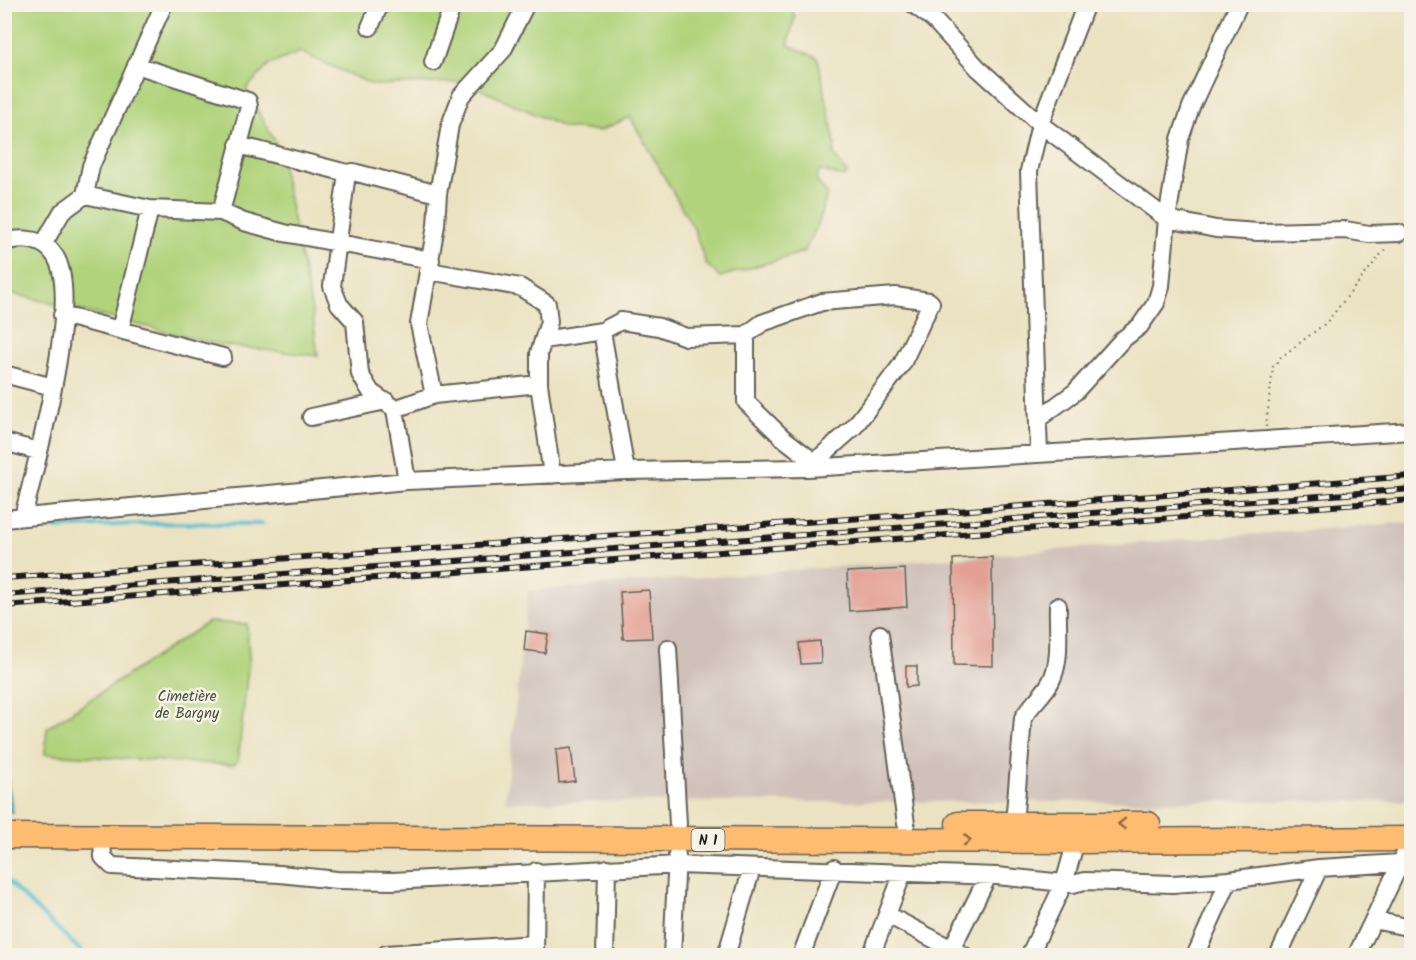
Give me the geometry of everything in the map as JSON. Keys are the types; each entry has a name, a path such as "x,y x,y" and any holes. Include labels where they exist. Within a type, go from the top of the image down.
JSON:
{"highway":[{"name":"N 1","path":"5,830 102,838 677,832 906,824 1412,824"},
{"name":"N 1","path":"5,830 677,832 1076,841 1412,839"}],"street":[{"path":"44,243 62,212 85,195 91,166 164,4"},
{"path":"370,27 380,4"},
{"path":"433,62 453,4"},
{"path":"434,395 419,324 450,125 461,96 503,50 525,4"},
{"path":"913,4 933,19 978,68 1040,124 1167,219 1216,229 1258,232 1346,230 1369,234 1399,233"},
{"path":"1039,454 1029,171 1040,124 1086,4"},
{"path":"1038,419 1075,392 1150,314 1161,286 1167,219 1180,140 1191,107 1239,4"},
{"path":"136,65 248,101 220,212"},
{"path":"238,146 438,194"},
{"path":"347,173 332,286 339,304 355,322 360,374 371,392 391,406 407,481"},
{"path":"85,195 150,208 220,212 244,222 284,233 338,242 520,287 547,304 549,322 538,353 552,475"},
{"path":"120,330 150,208"},
{"path":"4,244 19,238 44,243 56,257 65,294 52,387 23,517"},
{"path":"543,340 602,331 621,321 659,327 686,337 747,335 762,323 822,302 895,296 931,303 902,364 854,427 839,443 810,464"},
{"path":"62,315 223,357"},
{"path":"602,331 626,471"},
{"path":"747,335 746,402 810,464"},
{"path":"4,374 52,387"},
{"path":"311,417 391,406 434,395 540,384"},
{"path":"4,519 407,481 1039,454 1265,442 1412,431"},
{"path":"4,442 38,451"},
{"path":"1014,824 1023,718 1029,707 1040,699 1056,670 1058,606"},
{"path":"880,634 906,824"},
{"path":"668,648 678,865 672,956"},
{"path":"102,838 103,857 112,866 381,881 443,880 536,871 678,865 834,868 988,876 1064,883 1173,884 1229,880 1319,868 1400,863"},
{"path":"1356,956 1412,839"},
{"path":"1029,956 1064,883 1076,841"},
{"path":"605,956 607,868"},
{"path":"726,956 752,868"},
{"path":"801,956 834,868"},
{"path":"1278,956 1319,868"},
{"path":"386,954 535,950 536,871"},
{"path":"871,956 903,873"},
{"path":"888,915 955,953 988,876"},
{"path":"1195,956 1229,880"},
{"path":"1373,920 1412,928"}],"path":[{"path":"1265,442 1273,367 1281,357 1326,323 1412,217"}],"shaded area":[{"path":"1411,522 1411,801 505,802 528,591"}],"green space":[{"path":"4,5 789,5 795,16 788,45 818,58 835,143 834,155 847,173 844,177 819,170 816,180 827,194 818,225 804,252 720,277 706,264 694,229 630,117 599,131 565,128 465,82 373,85 300,52 269,65 246,89 278,147 312,311 318,356 221,345 5,292"},
{"name":"Cimetière de Bargny","path":"208,622 247,624 249,658 238,761 232,765 45,754 47,728"}],"water":[{"path":"5,766 13,811 13,812 5,812"}],"building":[{"path":"992,557 993,666 954,665 953,559"},
{"path":"905,569 907,607 849,611 847,572"},
{"path":"649,590 652,638 623,639 620,592"},
{"path":"526,631 548,634 545,653 524,650"},
{"path":"820,641 821,663 801,664 799,643"},
{"path":"906,666 917,666 917,686 906,687"},
{"path":"571,748 575,781 559,783 556,750"}],"waterway":[{"path":"4,532 161,523 262,524"},
{"path":"4,877 86,956"}],"railway":[{"path":"4,578 906,515 1412,476"},
{"path":"4,595 1412,489"},
{"path":"4,606 1412,500"}]}
